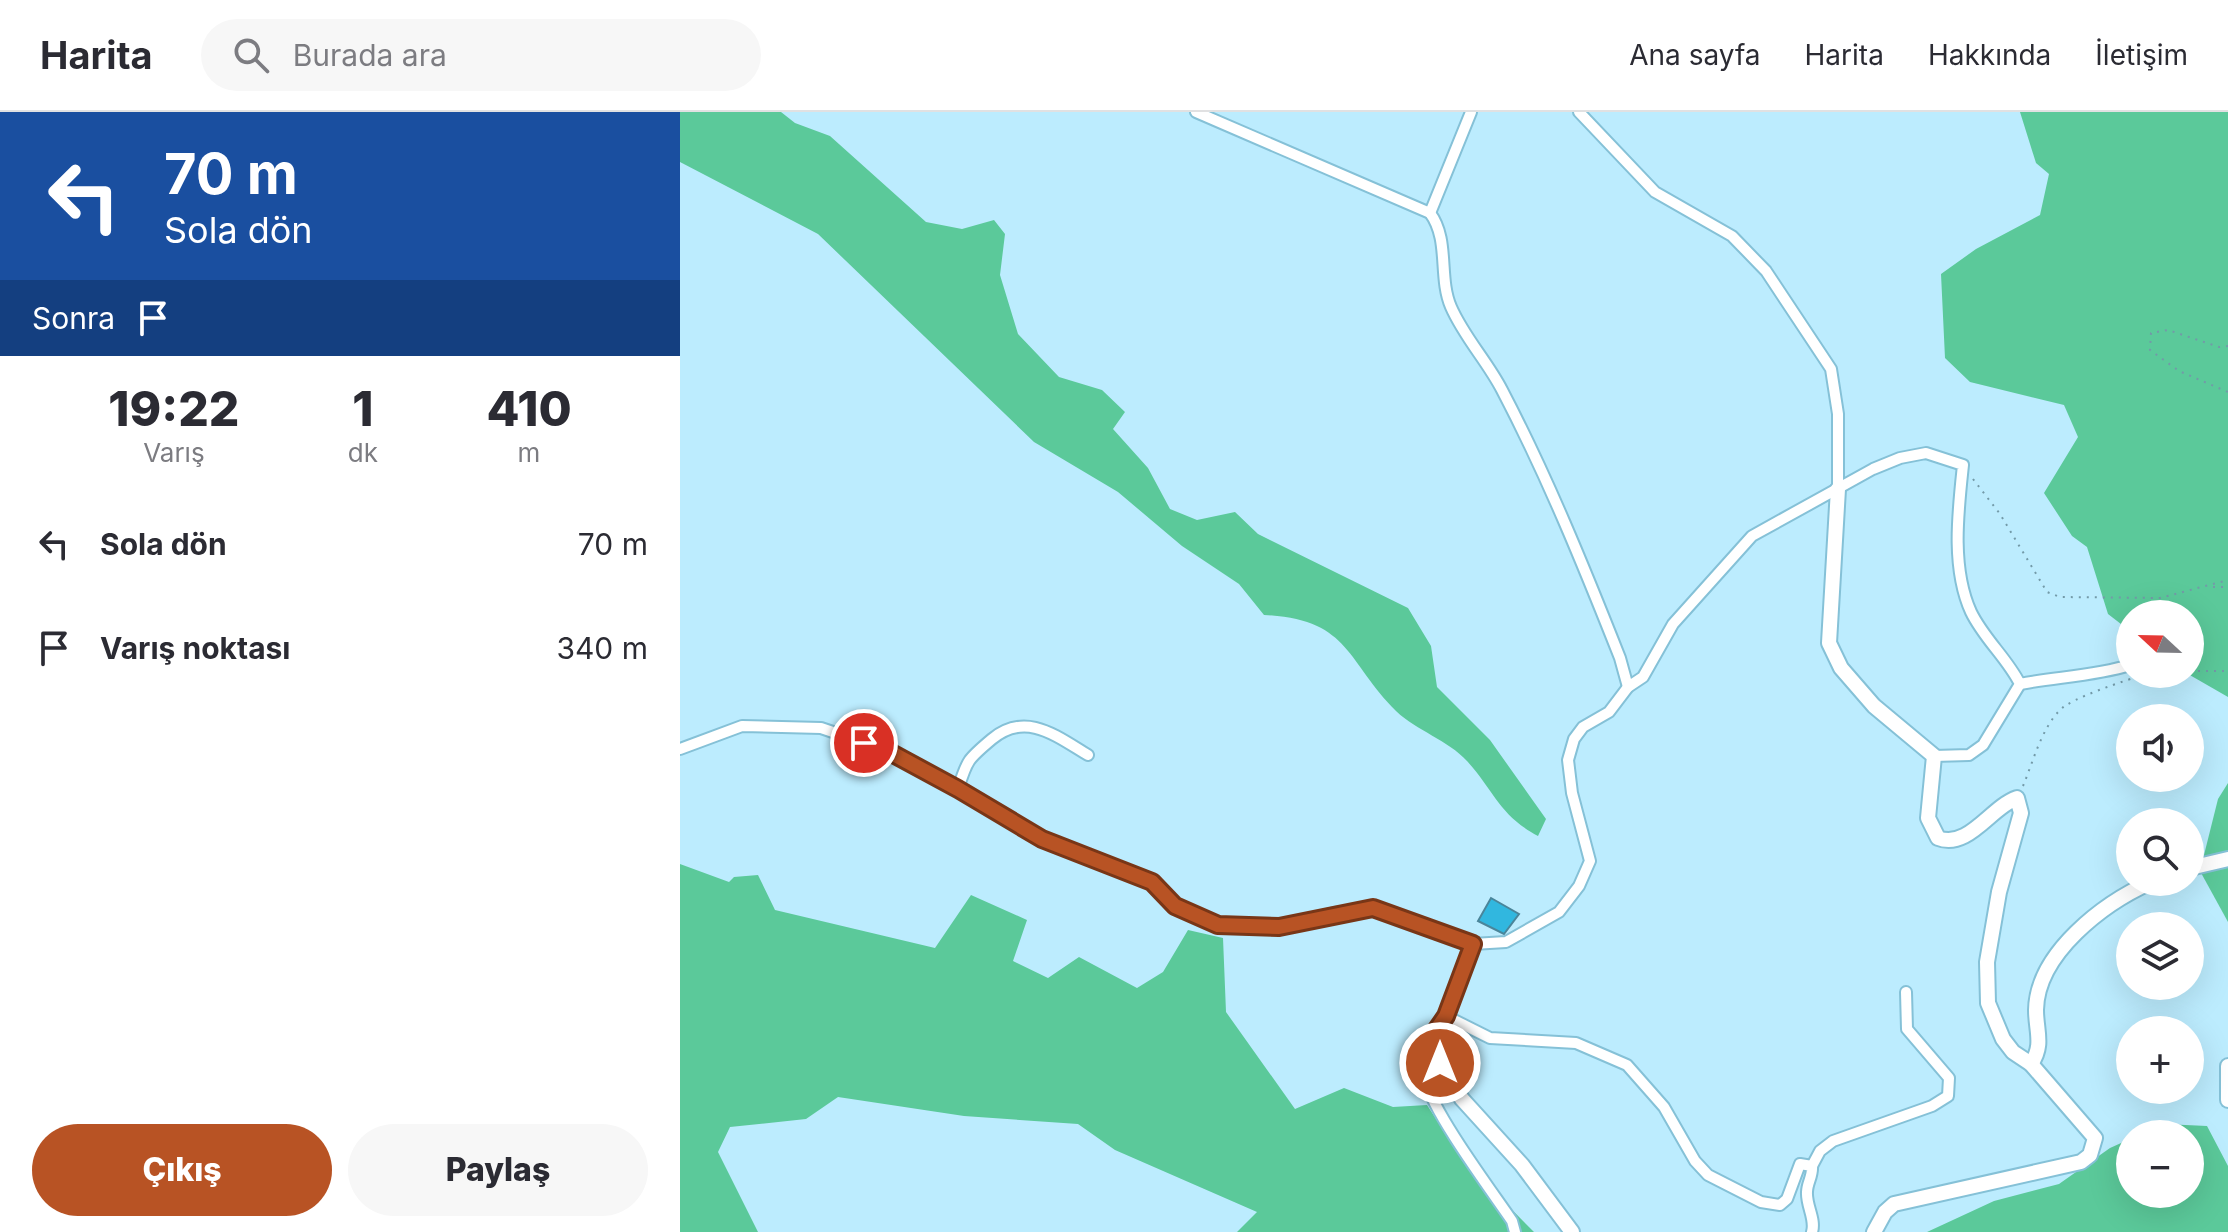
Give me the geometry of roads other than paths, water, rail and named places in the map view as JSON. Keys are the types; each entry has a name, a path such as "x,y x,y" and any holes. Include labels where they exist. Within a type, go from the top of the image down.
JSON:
{"street":[{"path":"1196,112 1430,213 1438,224 1447,297 1455,316 1501,387 1548,487 1620,658 1628,687"},
{"path":"1430,213 1471,112"},
{"path":"1579,112 1655,192 1732,236 1766,271 1831,369 1838,414 1838,489 1829,643 1841,668 1874,706 1934,756 1969,755 1983,745 2020,684 2116,669"},
{"path":"680,749 742,726 821,728 886,750 1042,839 1152,882 1175,906 1218,925 1279,927 1373,908 1473,944 1506,942 1559,912 1579,886 1590,861 1572,793 1568,760 1574,739 1583,727 1609,712 1628,687 1643,677 1673,624 1752,536 1873,469 1900,458 1926,453 1963,465 1958,552 1965,593 1976,620 2020,684"},
{"path":"958,789 968,759 1005,728 1023,726 1041,729 1088,755"},
{"path":"1874,1232 1885,1212 1894,1204 2081,1162 2090,1155 2095,1138 2031,1064 2013,1052 2003,1039 1988,1003 1987,962 1999,892 2021,813 2017,798 2005,802 1959,839 1946,842 1938,838 1928,818 1934,756"},
{"path":"2204,865 2228,859"},
{"path":"2031,1064 2040,1041 2036,1009 2051,966 2086,921 2123,896"},
{"path":"1473,944 1446,1016 1428,1047 1427,1085 1445,1120 1512,1221 1515,1232"},
{"path":"1812,1232 1814,1226 1807,1203 1807,1188 1812,1166 1820,1151 1833,1141 1932,1106 1948,1096 1949,1078 1907,1029 1906,992"},
{"path":"1446,1016 1490,1038 1576,1043 1627,1065 1664,1107 1695,1161 1708,1175 1761,1202 1780,1205 1787,1199 1800,1164 1812,1166"},
{"path":"1437,1029 1440,1063 1462,1099 1522,1165 1572,1232"},
{"path":"2228,1066 2228,1100"}]}
